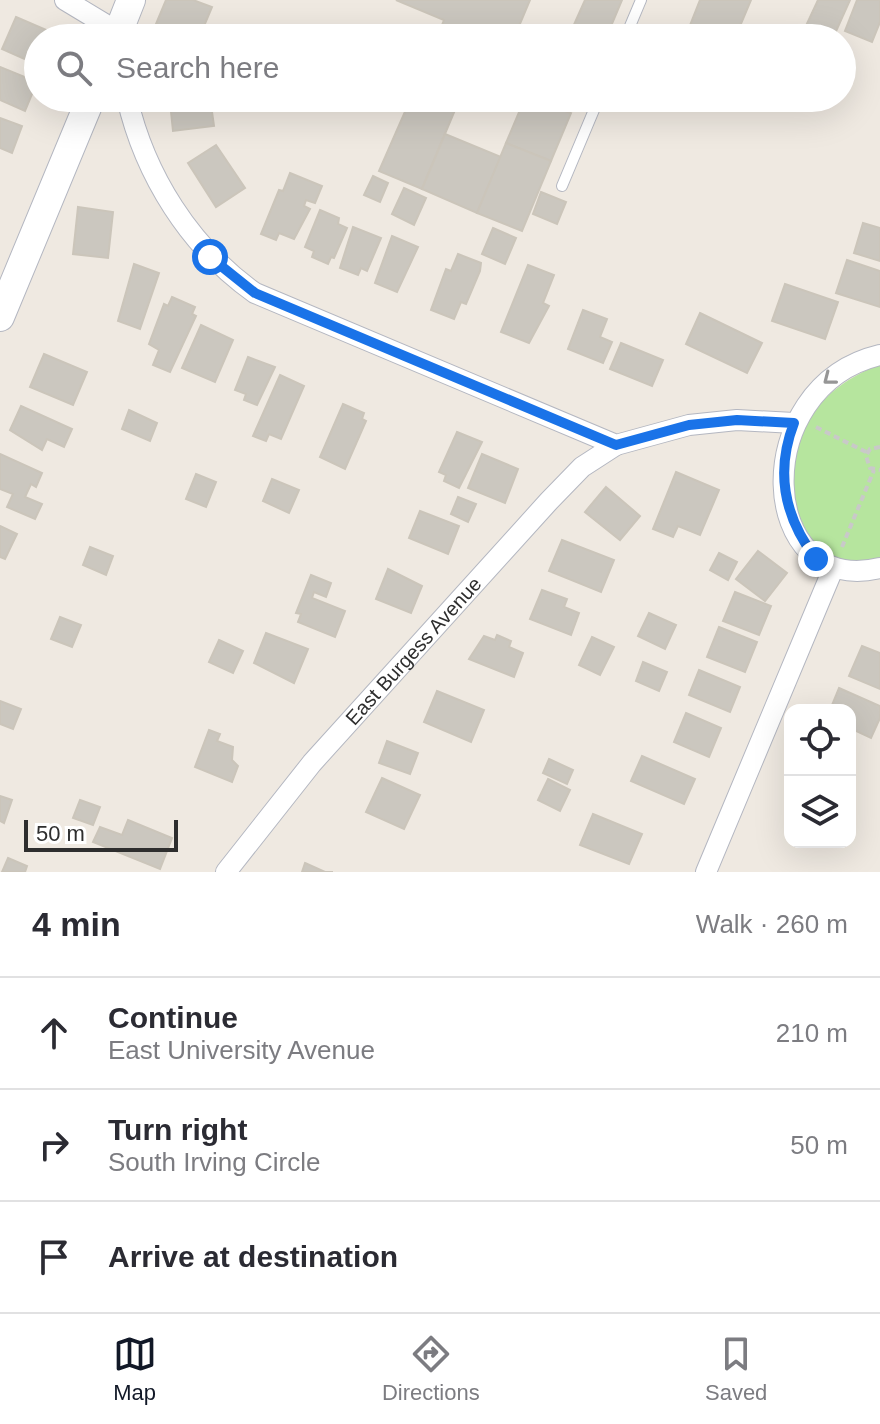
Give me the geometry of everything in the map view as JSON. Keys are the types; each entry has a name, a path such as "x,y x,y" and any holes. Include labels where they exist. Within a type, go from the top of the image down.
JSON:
{"street":[{"path":"65,0 100,24"},
{"path":"122,24 131,0"},
{"path":"0,317 85,112"},
{"path":"132,112 145,153 166,196 210,257 237,282 255,293 616,445"},
{"path":"880,355 857,361 820,386 784,461 785,498 804,543 816,559 858,572 880,568"},
{"name":"East Burgess Avenue","path":"226,872 312,763 582,467 616,445 689,425 737,420 800,423"},
{"path":"706,872 834,565"}],"lane":[{"path":"631,24 641,0"},
{"path":"562,186 593,112"}],"path":[{"path":"800,423 868,453"},
{"path":"868,453 880,447"},
{"path":"834,565 877,470 868,465 868,453"}],"green space":[{"path":"880,364 880,561 851,562 828,553 811,538 800,517 793,493 793,467 798,442 823,400 859,374"}],"building":[{"path":"166,0 193,0 212,7 205,24 156,24"},
{"path":"396,0 530,0 520,24 442,24 444,20"},
{"path":"585,0 622,0 612,24 574,24"},
{"path":"700,0 751,0 741,24 691,24"},
{"path":"818,0 850,0 839,24 807,24"},
{"path":"857,0 880,0 880,22 872,42 856,35 856,24 848,24"},
{"path":"16,17 32,24 24,24 24,59 2,49"},
{"path":"0,67 24,77 24,111 0,100"},
{"path":"171,112 212,112 214,126 173,131"},
{"path":"405,112 454,112 422,189 379,171"},
{"path":"519,112 571,113 551,161 506,143"},
{"path":"0,118 22,126 12,153 0,148"},
{"path":"445,134 501,157 477,213 422,189"},
{"path":"506,143 551,161 522,231 477,213"},
{"path":"216,145 245,188 216,207 188,163"},
{"path":"290,173 322,186 315,203 306,200 304,206 310,209 294,239 279,233 276,240 261,234 279,190 283,191"},
{"path":"373,176 388,183 380,202 364,195"},
{"path":"404,188 426,198 414,225 392,214"},
{"path":"541,192 566,202 557,224 533,214"},
{"path":"78,207 113,212 108,258 73,254"},
{"path":"320,210 339,218 338,224 347,228 334,258 331,257 328,264 312,257 314,251 305,247"},
{"path":"863,223 880,228 880,261 854,253"},
{"path":"353,227 381,238 367,271 361,268 358,275 340,268"},
{"path":"493,228 516,238 505,264 482,254"},
{"path":"392,236 418,247 397,292 375,283"},
{"path":"458,254 481,263 466,304 461,302 454,319 431,310 446,269 451,271"},
{"path":"847,260 880,271 880,307 836,293"},
{"path":"134,264 159,273 140,329 118,321"},
{"path":"528,265 554,275 543,303 549,306 529,343 501,332"},
{"path":"785,284 838,302 825,339 772,321"},
{"path":"172,297 195,307 192,314 196,316 170,372 153,365 159,350 149,344 164,304 168,306"},
{"path":"583,310 607,319 600,337 612,342 603,363 568,349"},
{"path":"700,313 762,343 747,373 686,344"},
{"path":"201,325 233,340 215,382 182,368"},
{"path":"621,343 663,360 652,386 610,369"},
{"path":"44,354 87,372 73,405 30,387"},
{"path":"248,357 275,367 257,405 244,400 246,394 235,390"},
{"path":"280,375 304,386 281,439 269,434 266,441 253,436"},
{"path":"343,404 364,413 362,419 366,421 345,469 320,457"},
{"path":"21,406 72,429 64,447 47,439 42,450 10,430"},
{"path":"129,410 157,423 150,441 122,429"},
{"path":"457,432 482,442 459,488 444,481 446,475 439,472"},
{"path":"0,454 42,473 36,487 31,484 25,497 42,504 35,519 7,507 13,494 0,489"},
{"path":"482,454 518,469 505,503 468,488"},
{"path":"676,472 719,490 700,535 678,526 673,537 653,529"},
{"path":"196,474 216,482 206,507 186,499"},
{"path":"272,479 299,490 289,513 263,501"},
{"path":"606,487 640,516 620,540 585,512"},
{"path":"458,497 476,504 468,522 451,514"},
{"path":"420,511 459,526 448,554 409,538"},
{"path":"0,526 17,534 5,559 0,557"},
{"path":"562,540 614,560 601,592 549,571"},
{"path":"90,547 113,556 106,575 83,565"},
{"path":"758,551 787,573 765,601 736,579"},
{"path":"719,553 737,562 728,580 710,570"},
{"path":"388,569 422,586 411,613 376,599"},
{"path":"311,575 331,583 326,597 314,592 312,598 345,611 335,637 298,622 301,614 296,613"},
{"path":"542,590 567,599 564,607 579,613 571,635 530,619"},
{"path":"735,592 771,606 759,635 723,621"},
{"path":"649,613 676,625 665,649 638,636"},
{"path":"60,617 81,625 72,647 51,639"},
{"path":"719,627 757,642 745,672 707,657"},
{"path":"266,633 308,649 294,683 254,663"},
{"path":"497,635 511,641 509,647 523,653 514,677 469,659 484,636 495,640"},
{"path":"592,637 614,647 600,675 579,665"},
{"path":"219,640 243,651 233,673 209,662"},
{"path":"862,646 880,653 880,689 849,676"},
{"path":"643,662 667,672 659,691 636,681"},
{"path":"699,670 740,687 730,712 689,695"},
{"path":"839,688 880,706 880,718 871,738 856,731 856,704 832,704"},
{"path":"437,691 484,710 471,742 424,722"},
{"path":"0,701 21,709 13,729 0,724"},
{"path":"686,713 721,728 709,757 674,742"},
{"path":"209,730 220,734 217,741 233,747 232,760 238,766 232,782 195,767"},
{"path":"387,741 418,753 410,774 379,763"},
{"path":"642,756 695,779 684,804 631,781"},
{"path":"549,759 573,770 567,784 543,773"},
{"path":"382,778 420,795 404,829 366,812"},
{"path":"548,779 570,790 560,811 538,800"},
{"path":"0,796 12,800 4,823 0,821"},
{"path":"80,800 100,807 93,825 73,818"},
{"path":"593,814 642,834 629,864 580,845"},
{"path":"128,820 172,838 160,869 93,842 100,827 122,835"},
{"path":"8,858 27,866 25,872 2,872"},
{"path":"305,863 325,872 302,872"}],"route":[{"path":"210,257 237,282 255,293 616,445 689,425 737,420 794,423 785,451 784,489 791,518 816,559"}]}
